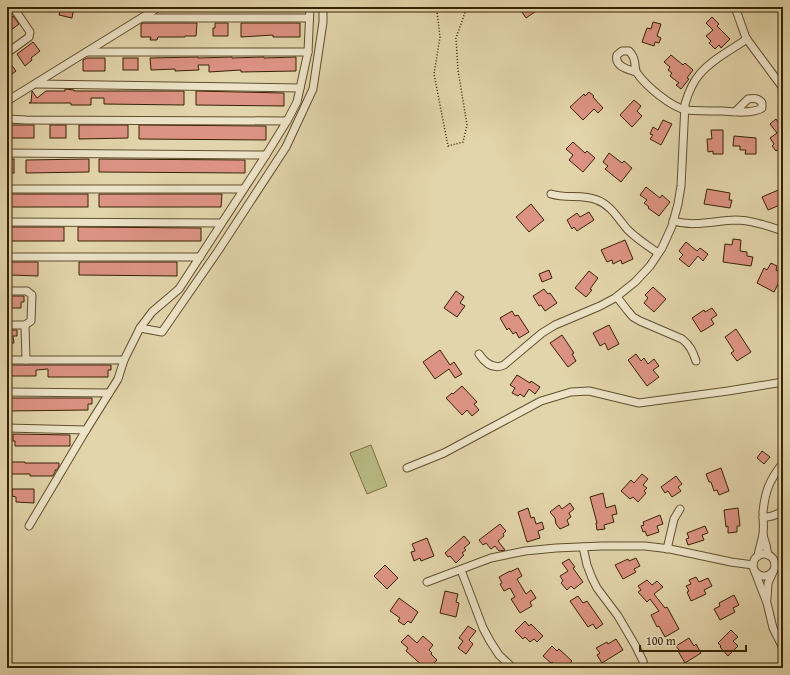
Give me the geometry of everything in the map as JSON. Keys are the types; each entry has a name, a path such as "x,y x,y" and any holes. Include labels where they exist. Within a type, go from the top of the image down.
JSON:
{"street":[{"path":"7,102 159,7"},
{"path":"30,526 86,430 118,379 124,360 140,328 152,312 179,289 287,121 297,102 308,52 310,7"},
{"path":"140,328 162,332 218,251 286,146 313,89 323,22 323,7"},
{"path":"735,7 742,30 747,39 783,88"},
{"path":"7,13 13,8 30,32 29,37 7,53"},
{"path":"142,18 310,18"},
{"path":"479,354 483,360 494,367 504,365 542,333 555,325 600,306 617,297 635,282 650,266 672,226 678,204 681,186 685,104 689,93 698,76 708,65 747,39"},
{"path":"87,52 308,52"},
{"path":"636,72 665,100 685,110 735,112"},
{"path":"36,84 300,88"},
{"path":"7,118 26,120 287,121"},
{"path":"7,153 266,155"},
{"path":"7,189 243,189"},
{"path":"551,194 562,197 580,197 598,200 606,205 629,231 658,253"},
{"path":"674,221 683,224 696,224 737,220 761,224 783,231"},
{"path":"7,222 221,223"},
{"path":"7,257 200,257"},
{"path":"7,291 27,291 32,295 31,321 25,325 7,325"},
{"path":"617,297 633,317 686,342 690,347 696,362"},
{"path":"25,325 26,360"},
{"path":"7,360 124,360"},
{"path":"407,468 444,453 541,401 571,392 589,391 639,403 783,382"},
{"path":"7,392 109,393"},
{"path":"7,428 86,430"},
{"path":"783,463 774,474 765,497 763,534 758,556 755,558 754,568 767,603 773,628 783,648"},
{"path":"667,549 674,519 680,509"},
{"path":"763,518 775,516 783,510"},
{"path":"763,534 768,555"},
{"path":"583,546 587,566 592,578 597,588 618,616 635,645 643,661 644,668"},
{"path":"427,582 491,558 524,550 583,546 645,546 667,549 754,568 758,574 765,576 768,575 774,567 783,564"},
{"path":"758,556 761,554 768,555 774,559 774,567 768,582 767,603"},
{"path":"461,570 483,628 499,655 513,668"}],"path":[{"path":"438,7 437,11 440,37 434,74 448,146 463,142 467,125 458,70 456,38 467,7"}],"green space":[{"path":"371,445 387,486 367,494 350,453"}],"building":[{"path":"61,7 74,7 72,18 59,15"},
{"path":"523,7 542,7 526,18 520,9"},
{"path":"13,16 19,24 7,33 7,21"},
{"path":"712,17 719,24 717,26 730,39 721,48 719,45 715,49 709,43 711,41 706,36 713,30 706,23"},
{"path":"653,22 661,24 657,36 661,38 659,43 655,42 654,46 642,42 647,28 651,29"},
{"path":"197,23 196,36 158,37 157,40 150,40 151,37 141,37 141,24"},
{"path":"215,23 228,23 228,36 213,36 213,28 215,28"},
{"path":"241,23 300,23 300,37 273,37 273,35 241,37"},
{"path":"33,42 40,51 31,58 32,60 25,66 17,54"},
{"path":"671,55 683,65 685,63 693,70 687,78 689,79 681,89 676,85 679,83 670,76 672,73 668,70 670,67 664,62"},
{"path":"296,57 296,71 241,72 241,70 209,72 209,65 198,65 199,70 151,70 150,58"},
{"path":"87,58 105,58 105,71 83,71 83,60"},
{"path":"123,58 138,58 138,70 123,70"},
{"path":"7,59 16,71 7,78"},
{"path":"65,89 74,91 184,91 184,105 104,104 104,98 91,98 91,105 71,105 71,103 29,103 31,102 32,91 37,98 46,91 65,91"},
{"path":"196,91 284,93 284,106 196,105"},
{"path":"589,92 603,108 598,113 594,109 583,120 570,107 584,94 585,96"},
{"path":"634,100 641,106 637,111 642,116 632,127 620,115"},
{"path":"776,119 782,128 781,130 783,128 783,146 776,151 772,146 774,144 770,138 777,133 770,124"},
{"path":"663,120 672,124 661,145 650,139 653,135 650,134 653,127 658,130"},
{"path":"11,125 34,125 34,138 11,138"},
{"path":"50,125 66,125 66,138 50,138"},
{"path":"79,125 128,125 128,138 79,139"},
{"path":"139,125 266,126 266,140 139,139"},
{"path":"711,130 723,130 723,154 713,154 713,151 708,152 707,139 712,139"},
{"path":"734,136 756,138 756,154 745,154 746,150 740,150 740,146 733,146"},
{"path":"573,142 585,153 587,151 595,158 583,172 569,160 573,155 566,149"},
{"path":"609,153 622,163 624,161 632,168 621,182 605,169 608,166 603,162"},
{"path":"7,159 14,159 14,173 7,173"},
{"path":"89,159 89,172 26,173 26,160"},
{"path":"99,159 245,160 245,173 99,172"},
{"path":"646,187 660,198 662,195 670,202 659,216 648,208 649,207 644,203 647,200 640,195"},
{"path":"783,188 783,201 778,203 780,205 768,210 762,197"},
{"path":"707,189 730,193 729,200 732,200 730,208 704,204"},
{"path":"7,194 88,194 88,207 7,207"},
{"path":"99,194 222,194 221,207 99,207"},
{"path":"531,204 544,220 529,232 516,217"},
{"path":"589,212 594,220 577,231 574,227 572,229 567,220 577,213 580,217"},
{"path":"7,227 64,227 64,241 7,241"},
{"path":"78,227 201,228 201,241 78,241"},
{"path":"733,239 741,240 740,251 747,252 747,256 753,257 751,266 723,262 725,244 732,245"},
{"path":"625,240 633,259 622,264 621,260 613,264 612,260 607,262 601,250"},
{"path":"686,242 697,251 700,248 708,254 703,261 698,256 689,267 679,259 683,255 679,251"},
{"path":"11,262 38,262 38,276 11,275"},
{"path":"79,262 177,262 177,276 79,275"},
{"path":"771,263 777,266 776,270 783,273 783,284 779,282 774,292 757,283 764,268 767,270"},
{"path":"549,270 552,278 542,282 539,274"},
{"path":"589,271 598,278 590,289 592,290 586,297 575,288"},
{"path":"653,287 666,299 654,312 644,303 648,298 645,295"},
{"path":"544,289 548,294 550,293 557,303 545,311 541,305 539,306 533,296"},
{"path":"456,291 464,297 460,303 465,306 457,317 444,308"},
{"path":"11,296 24,296 24,302 21,302 21,308 7,308 7,300 11,300"},
{"path":"712,308 717,315 711,319 714,324 701,332 692,318 704,310 705,312"},
{"path":"512,311 515,316 518,315 529,332 519,338 516,332 513,334 509,328 507,330 500,318"},
{"path":"609,325 619,344 608,350 605,343 600,346 593,333"},
{"path":"736,329 751,352 737,361 731,353 734,351 725,337"},
{"path":"7,330 17,330 17,336 13,336 14,343 7,343"},
{"path":"562,335 574,353 572,354 576,361 568,367 550,343"},
{"path":"440,350 450,365 454,362 462,374 455,378 449,369 435,379 423,362"},
{"path":"636,354 641,361 644,358 648,364 654,359 659,366 653,370 659,377 647,386 628,360"},
{"path":"11,365 111,365 111,370 108,370 108,377 48,377 48,369 36,370 36,376 11,376"},
{"path":"517,375 540,387 535,394 529,389 524,397 520,394 518,396 512,393 515,388 510,385"},
{"path":"462,386 477,402 474,404 479,410 472,416 467,410 462,415 446,398"},
{"path":"8,398 92,398 92,404 88,404 88,410 7,411"},
{"path":"13,434 70,435 70,446 15,446"},
{"path":"762,451 770,457 764,464 757,458"},
{"path":"11,462 59,463 59,466 57,470 55,470 53,476 7,474 7,466 11,466"},
{"path":"721,468 729,491 719,495 717,490 714,491 706,474"},
{"path":"642,474 648,479 643,485 647,488 644,491 646,493 638,502 633,497 630,499 621,491 631,480 634,483"},
{"path":"676,476 682,484 678,487 681,491 672,497 668,491 665,493 661,487"},
{"path":"12,489 34,489 34,503 16,502 16,497 12,496"},
{"path":"603,493 606,508 615,505 617,514 612,515 614,522 604,525 605,529 597,530 597,523 590,497"},
{"path":"570,503 574,509 569,513 571,517 567,520 569,525 560,529 556,524 555,518 550,512 559,505 562,509"},
{"path":"528,508 531,518 534,517 536,524 542,522 544,529 538,531 540,538 527,542 518,512"},
{"path":"738,508 740,526 737,526 737,532 728,533 724,510"},
{"path":"660,515 663,524 657,526 659,532 647,536 645,531 643,532 641,526 644,525 643,522"},
{"path":"500,524 506,531 503,534 504,536 498,541 505,550 499,551 495,546 491,549 486,543 483,545 479,540"},
{"path":"705,526 708,533 702,535 704,540 688,545 686,539 689,538 687,533"},
{"path":"464,536 470,543 464,548 466,550 462,553 464,555 456,563 445,553"},
{"path":"427,538 434,556 421,561 420,558 414,561 411,552 415,551 412,544"},
{"path":"636,558 640,566 634,569 636,572 623,579 615,565 628,559 629,561"},
{"path":"569,559 575,567 573,568 583,582 574,589 571,586 567,590 561,583 563,581 560,576 568,571 562,563"},
{"path":"385,565 398,578 387,589 374,576"},
{"path":"518,568 522,576 517,579 526,594 531,590 536,598 530,602 532,606 520,613 511,599 515,597 510,588 504,591 500,584 502,583 499,577"},
{"path":"696,577 699,582 708,578 712,586 704,590 706,594 691,601 687,592 689,591 686,586 691,584 689,580"},
{"path":"647,580 652,585 657,581 663,587 654,594 665,608 667,607 679,629 665,637 659,626 657,627 651,615 659,611 650,599 647,602 638,592 641,590 638,586"},
{"path":"445,591 458,594 456,602 459,603 456,617 440,613"},
{"path":"734,595 739,605 733,608 735,612 720,620 714,609 720,606 719,603"},
{"path":"578,596 583,603 587,601 603,624 596,629 593,624 588,627 570,601"},
{"path":"399,598 418,612 411,623 408,621 404,625 398,621 400,618 390,611"},
{"path":"525,621 529,626 531,624 543,636 537,642 534,639 530,642 525,637 523,639 515,631"},
{"path":"468,626 476,631 469,640 473,644 466,654 458,648 463,641 459,638"},
{"path":"731,630 738,637 733,641 738,646 728,656 718,643"},
{"path":"408,635 417,643 423,636 433,645 429,650 437,660 429,668 425,668 406,651 408,648 401,642"},
{"path":"689,638 694,646 696,644 701,653 685,663 676,646"},
{"path":"616,639 623,650 602,663 597,655 600,653 596,648 607,642 608,644"},
{"path":"552,646 557,651 559,649 572,661 565,668 560,664 558,667 543,656"}]}
